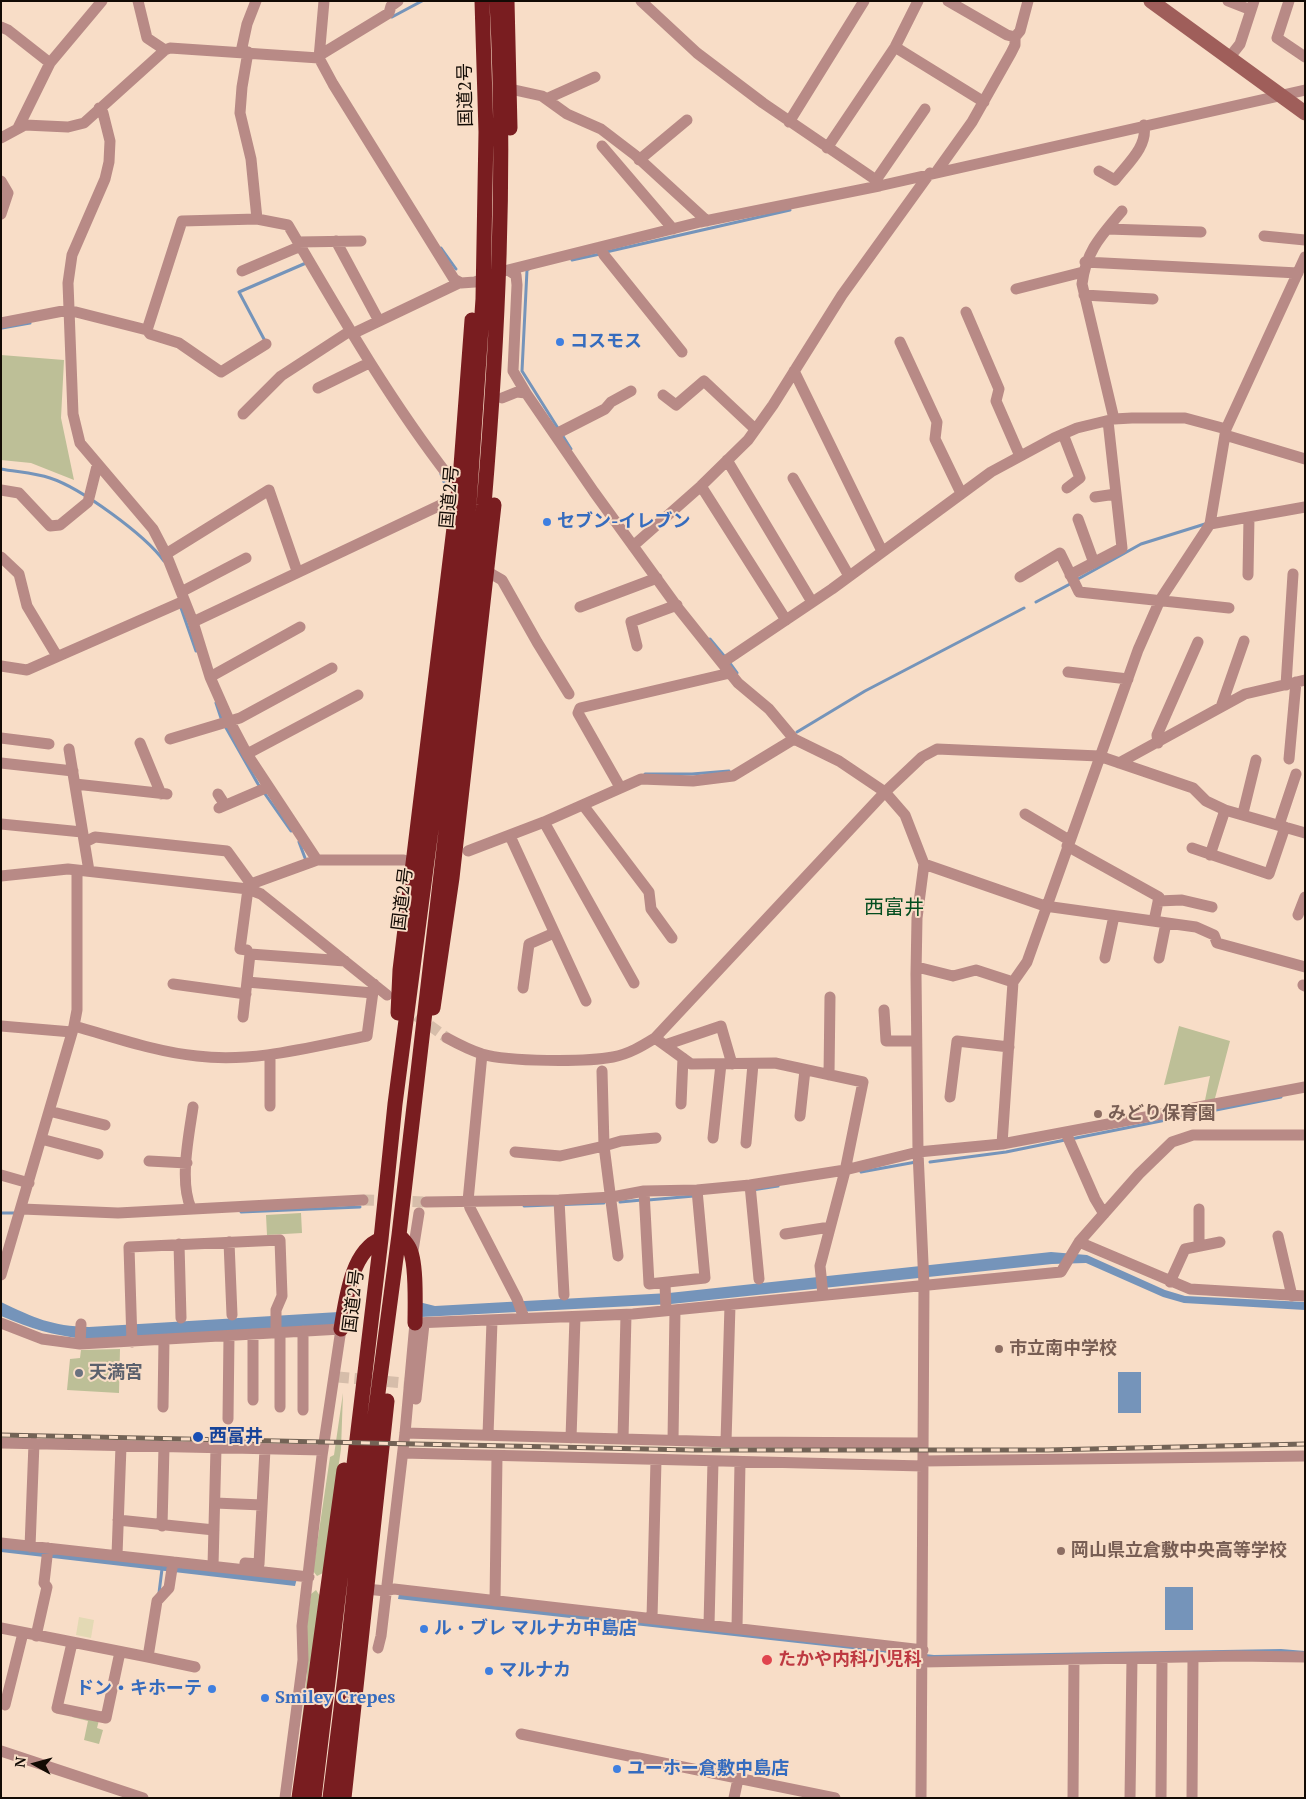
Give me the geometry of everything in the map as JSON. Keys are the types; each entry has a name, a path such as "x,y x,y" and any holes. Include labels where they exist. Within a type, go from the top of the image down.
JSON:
{"highway":[{"path":"395,1104 400,970 460,479 474,282 477,201 473,1"},
{"name":"国道2号","path":"314,1798 358,1497 393,1283 422,1032 477,411 485,215 486,132 482,1"},
{"name":"国道2号","path":"330,1798 345,1677 358,1497 364,1369 381,1240 395,1104 483,514 492,413 500,224 500,112 497,1"},
{"path":"422,1032 435,1004 488,572 502,398 508,270 510,89 508,1"},
{"path":"455,520 492,524"},
{"path":"399,1235 410,1248 412,1256 419,1323"},
{"path":"341,1329 349,1291 360,1259 368,1246 381,1240"},
{"path":"344,1798 389,1379 393,1283"},
{"path":"299,1798 352,1413 364,1369"}],"street":[{"path":"18,128 50,63 102,1"},
{"path":"138,1 147,38 164,50"},
{"path":"256,1 247,24 240,114 251,160 257,219"},
{"path":"324,1 319,57 348,110 454,279 459,283"},
{"path":"1,138 24,125 74,126 84,122 101,110 164,50 170,48 319,57 389,13 391,6 398,1"},
{"path":"641,1 698,53 789,122 877,183"},
{"path":"789,122 864,1"},
{"path":"828,148 895,47 918,1"},
{"path":"948,1 1007,35 1015,37"},
{"path":"634,546 701,486 755,430 842,295 984,102 1015,45 1015,37 1020,31 1028,1"},
{"path":"1150,1 1305,113"},
{"path":"1228,1 1253,6 1240,44 1229,58"},
{"path":"1289,1 1277,38 1305,57"},
{"path":"1,27 8,30 50,63"},
{"path":"895,47 984,102"},
{"path":"546,99 595,77"},
{"path":"510,89 542,96 567,114 601,129 640,160 707,221"},
{"path":"243,414 281,376 351,333 459,283 474,282 508,270 602,251 673,229 707,221 877,183 1145,128 1305,90"},
{"path":"877,183 925,109"},
{"path":"101,110 110,141 109,162 105,179 72,255 68,283 73,414 80,443 97,466 153,529 166,554 180,600 193,622 210,677 228,720 247,754 317,860"},
{"path":"640,160 687,120"},
{"path":"1099,171 1114,180 1144,143 1145,128"},
{"path":"602,146 673,229"},
{"path":"1,181 8,192 1,214"},
{"path":"1070,575 1122,548 1111,420 1082,284 1084,267 1107,229 1122,211"},
{"path":"147,330 182,221 257,219 288,225 369,363 406,420 450,478 460,479"},
{"path":"1107,229 1201,232"},
{"path":"1264,236 1305,240"},
{"path":"336,241 379,321"},
{"path":"242,271 300,244 361,241"},
{"path":"602,251 682,352"},
{"path":"1002,1144 1013,982 1027,962 1099,756 1160,600 1210,524 1226,432 1305,257"},
{"path":"1016,289 1084,267 1298,273"},
{"path":"508,270 516,275 517,284 514,371 526,393 559,433 657,578 738,683 769,709 794,739 839,761 885,792 905,815 924,864 917,918 916,1041 923,1265 921,1798"},
{"path":"1084,295 1153,299"},
{"path":"966,312 999,389 996,401 1020,456"},
{"path":"1,323 68,313 147,330 150,334 179,343 221,372 266,344"},
{"path":"900,342 937,422 935,439 961,493"},
{"path":"318,388 369,363"},
{"path":"794,371 882,551"},
{"path":"663,395 676,405 704,381 755,430"},
{"path":"559,433 605,409 611,402 631,391"},
{"path":"502,398 517,392 526,393"},
{"path":"722,663 849,576 990,472 1063,434 1111,420 1185,418 1305,459"},
{"path":"1063,434 1080,478 1066,488"},
{"path":"727,460 812,602"},
{"path":"1,490 19,493 50,526 60,525 88,499 97,466"},
{"path":"793,478 849,576"},
{"path":"701,486 786,620"},
{"path":"166,554 269,490 297,572"},
{"path":"1095,496 1116,494"},
{"path":"193,622 447,502 457,502"},
{"path":"1210,524 1305,507"},
{"path":"1248,575 1249,517"},
{"path":"1078,519 1094,563"},
{"path":"1020,577 1060,553 1079,592 1229,608"},
{"path":"1,557 19,574 27,606 57,656"},
{"path":"1,666 27,670 180,600 246,558"},
{"path":"488,572 498,575 502,580 536,642 569,694"},
{"path":"1290,759 1296,682 1293,574"},
{"path":"580,608 657,578"},
{"path":"637,646 631,622 677,605"},
{"path":"210,677 300,627"},
{"path":"1221,707 1244,641"},
{"path":"1158,743 1157,735 1198,642"},
{"path":"170,739 228,720 240,718 332,668"},
{"path":"1068,672 1128,678"},
{"path":"618,784 578,713 580,708 730,673"},
{"path":"1119,763 1245,694 1296,682"},
{"path":"247,754 358,696"},
{"path":"1,738 49,744"},
{"path":"468,851 510,836 583,805 618,784 641,779 693,781 733,776 794,739"},
{"path":"75,784 164,794 140,743"},
{"path":"1,1275 22,1209 77,1010 83,837 69,749"},
{"path":"447,1038 482,1054 499,1057 584,1060 615,1057 638,1048 655,1038 885,792 922,756 937,749 1099,756 1193,788 1206,801 1225,810 1243,813 1305,833"},
{"path":"1243,813 1256,760"},
{"path":"1,763 73,771"},
{"path":"1192,848 1269,874 1296,774"},
{"path":"218,794 222,807 268,787"},
{"path":"583,805 648,892 651,909 672,938"},
{"path":"1210,855 1225,810"},
{"path":"1025,814 1068,843 1159,897 1154,921"},
{"path":"544,822 634,983"},
{"path":"1,824 83,837 227,851 249,886 345,961 374,988 387,995"},
{"path":"510,836 586,1001"},
{"path":"1,876 45,871 83,871 249,886 317,860 404,860"},
{"path":"924,864 1045,906 1196,927 1214,936 1217,943 1305,967"},
{"path":"248,950 240,949 249,886"},
{"path":"1298,915 1305,897"},
{"path":"1158,901 1182,900 1212,907"},
{"path":"1105,958 1114,916"},
{"path":"1159,958 1166,923"},
{"path":"523,988 529,944 554,933"},
{"path":"244,1017 250,954 345,961"},
{"path":"917,968 952,976 976,970 1013,982"},
{"path":"247,982 374,988"},
{"path":"173,984 246,994"},
{"path":"1,1026 73,1029 195,1056 248,1058 367,1036 374,988"},
{"path":"829,1075 830,997"},
{"path":"884,1010 886,1041 916,1041"},
{"path":"665,1045 721,1026 727,1064 713,1138"},
{"path":"655,1038 691,1064 775,1063 863,1082 842,1184 820,1266 822,1287"},
{"path":"950,1097 957,1041 1009,1047"},
{"path":"482,1054 469,1204 524,1317"},
{"path":"270,1055 270,1106"},
{"path":"681,1104 683,1058"},
{"path":"746,1143 753,1064"},
{"path":"800,1116 805,1070"},
{"path":"602,1071 604,1146 618,1256"},
{"path":"426,1202 469,1204 698,1194 845,1170 918,1152 1068,1136 1305,1087"},
{"path":"191,1208 186,1198 187,1163 193,1107"},
{"path":"49,1111 105,1125"},
{"path":"419,1323 626,1314 730,1304 822,1287 923,1283 1061,1272 1076,1246 1139,1174 1172,1142 1193,1135 1305,1135"},
{"path":"1068,1136 1095,1199 1104,1214"},
{"path":"515,1152 560,1156 622,1140 656,1138"},
{"path":"41,1139 98,1154"},
{"path":"149,1160 187,1163"},
{"path":"1,1175 29,1182"},
{"path":"750,1185 759,1279"},
{"path":"645,1197 649,1284 665,1287 706,1278 698,1194"},
{"path":"22,1209 118,1213 363,1200"},
{"path":"559,1200 564,1295"},
{"path":"1199,1210 1199,1246"},
{"path":"412,1256 419,1213"},
{"path":"785,1234 830,1227"},
{"path":"1278,1236 1292,1296"},
{"path":"132,1340 129,1247 280,1240 282,1296 276,1315 280,1407"},
{"path":"229,1242 232,1315"},
{"path":"1170,1282 1185,1249 1220,1242"},
{"path":"179,1244 181,1318"},
{"path":"1076,1246 1190,1289 1305,1296"},
{"path":"665,1287 669,1309 673,1440"},
{"path":"726,1442 730,1304"},
{"path":"623,1439 626,1314"},
{"path":"571,1438 575,1317"},
{"path":"488,1435 492,1321"},
{"path":"1,1323 42,1339 80,1342 164,1340 341,1329 336,1376 323,1450 302,1626 303,1660 285,1798"},
{"path":"378,1648 409,1397 406,1383 419,1323"},
{"path":"416,1399 419,1323"},
{"path":"80,1342 81,1325"},
{"path":"303,1331 303,1410"},
{"path":"253,1334 253,1400"},
{"path":"228,1336 228,1419"},
{"path":"163,1407 164,1340"},
{"path":"405,1433 726,1442 923,1443"},
{"path":"1,1443 323,1450"},
{"path":"30,1547 34,1443"},
{"path":"117,1555 121,1446"},
{"path":"162,1526 164,1446"},
{"path":"214,1563 216,1448"},
{"path":"1,1543 30,1547 48,1552 117,1555 172,1567 214,1563 259,1564 265,1449"},
{"path":"403,1453 740,1462 923,1464 1305,1456"},
{"path":"495,1600 497,1456"},
{"path":"652,1618 656,1460"},
{"path":"709,1625 713,1461"},
{"path":"737,1628 740,1462"},
{"path":"215,1503 262,1505"},
{"path":"118,1520 214,1530"},
{"path":"36,1636 47,1587 44,1583 48,1552"},
{"path":"214,1563 329,1584"},
{"path":"148,1657 157,1600 169,1588 172,1567"},
{"path":"366,1589 386,1591 394,1589 737,1628 923,1655 1074,1659 1305,1658"},
{"path":"1,1628 195,1667"},
{"path":"5,1705 24,1633"},
{"path":"72,1643 58,1708 106,1718 120,1652"},
{"path":"1130,1798 1132,1658"},
{"path":"1161,1798 1162,1658"},
{"path":"1192,1798 1193,1658"},
{"path":"1072,1798 1074,1659"},
{"path":"521,1734 835,1798"},
{"path":"1,1751 143,1798"},
{"path":"734,1798 738,1779"}],"green space":[{"path":"1,355 64,360 61,418 74,480 31,463 1,460"},
{"path":"1179,1026 1230,1041 1214,1102 1204,1105 1210,1076 1164,1085"},
{"path":"301,1213 302,1233 267,1235 266,1215"},
{"path":"120,1349 119,1393 67,1390 70,1359 80,1358 81,1350"},
{"path":"343,1393 341,1449 323,1573 317,1576 313,1571 330,1457 334,1455"},
{"path":"316,1590 320,1596 296,1774 307,1674 307,1625 311,1594"},
{"path":"73,1713 99,1720 97,1728 103,1730 99,1744 84,1740 88,1721 72,1717"}],"sand":[{"path":"79,1617 94,1620 91,1638 76,1635"}],"water":[{"path":"1051,1252 1087,1255 1165,1290 1185,1296 1305,1302 1305,1310 1184,1303 1163,1297 1086,1263 1052,1264 671,1304 421,1317 419,1302 435,1306 669,1293"},
{"path":"1,1302 24,1313 53,1323 89,1327 339,1312 338,1321 333,1325 85,1339 42,1331 1,1316"},
{"path":"1118,1372 1141,1372 1141,1413 1118,1413"},
{"path":"1,1545 297,1578 295,1586 1,1552"},
{"path":"1165,1587 1193,1587 1193,1630 1165,1630"},
{"path":"399,1594 934,1655 1281,1649 1305,1651 1305,1654 934,1658 398,1599"}],"waterway":[{"path":"392,17 422,1"},
{"path":"606,252 790,210"},
{"path":"441,248 456,269"},
{"path":"572,260 600,254"},
{"path":"265,341 239,292 306,263"},
{"path":"529,269 527,270 522,371 571,449"},
{"path":"2,328 30,323"},
{"path":"1,469 44,476 63,483 95,502 128,526 143,538 164,561"},
{"path":"441,474 444,482"},
{"path":"1078,579 1141,544 1205,524"},
{"path":"1036,602 1070,584"},
{"path":"180,605 196,651"},
{"path":"797,732 865,691 1024,608"},
{"path":"710,639 725,657"},
{"path":"729,662 737,673"},
{"path":"216,703 222,721"},
{"path":"225,726 258,784 291,831"},
{"path":"645,774 692,774 729,771"},
{"path":"299,842 305,858"},
{"path":"1071,1139 1281,1097"},
{"path":"930,1162 1006,1152 1065,1140"},
{"path":"861,1172 916,1162"},
{"path":"752,1190 778,1186"},
{"path":"648,1200 694,1196"},
{"path":"620,1202 642,1200"},
{"path":"524,1206 604,1203"},
{"path":"241,1212 360,1207"},
{"path":"1,1213 15,1213"},
{"path":"159,1593 162,1569"}],"tunnel":[{"path":"403,1006 447,1038"},
{"path":"363,1200 426,1202"},
{"path":"338,1377 404,1383"}],"railway":[{"path":"1,1435 692,1450 1048,1450 1305,1444"}],"place":[{"name":"コスモス","path":"560,342"},
{"name":"セブン-イレブン","path":"547,522"},
{"name":"みどり保育園","path":"1098,1114"},
{"name":"市立南中学校","path":"999,1349"},
{"name":"天満宮","path":"79,1373"},
{"name":"西富井","path":"198,1437"},
{"name":"岡山県立倉敷中央高等学校","path":"1061,1551"},
{"name":"ル・ブレ マルナカ中島店","path":"424,1629"},
{"name":"たかや内科小児科","path":"767,1660"},
{"name":"マルナカ","path":"489,1671"},
{"name":"ドン・キホーテ","path":"212,1689"},
{"name":"Smiley Crepes","path":"265,1698"},
{"name":"ユーホー倉敷中島店","path":"617,1769"}],"district":[{"name":"西富井","path":"894,908"}]}
